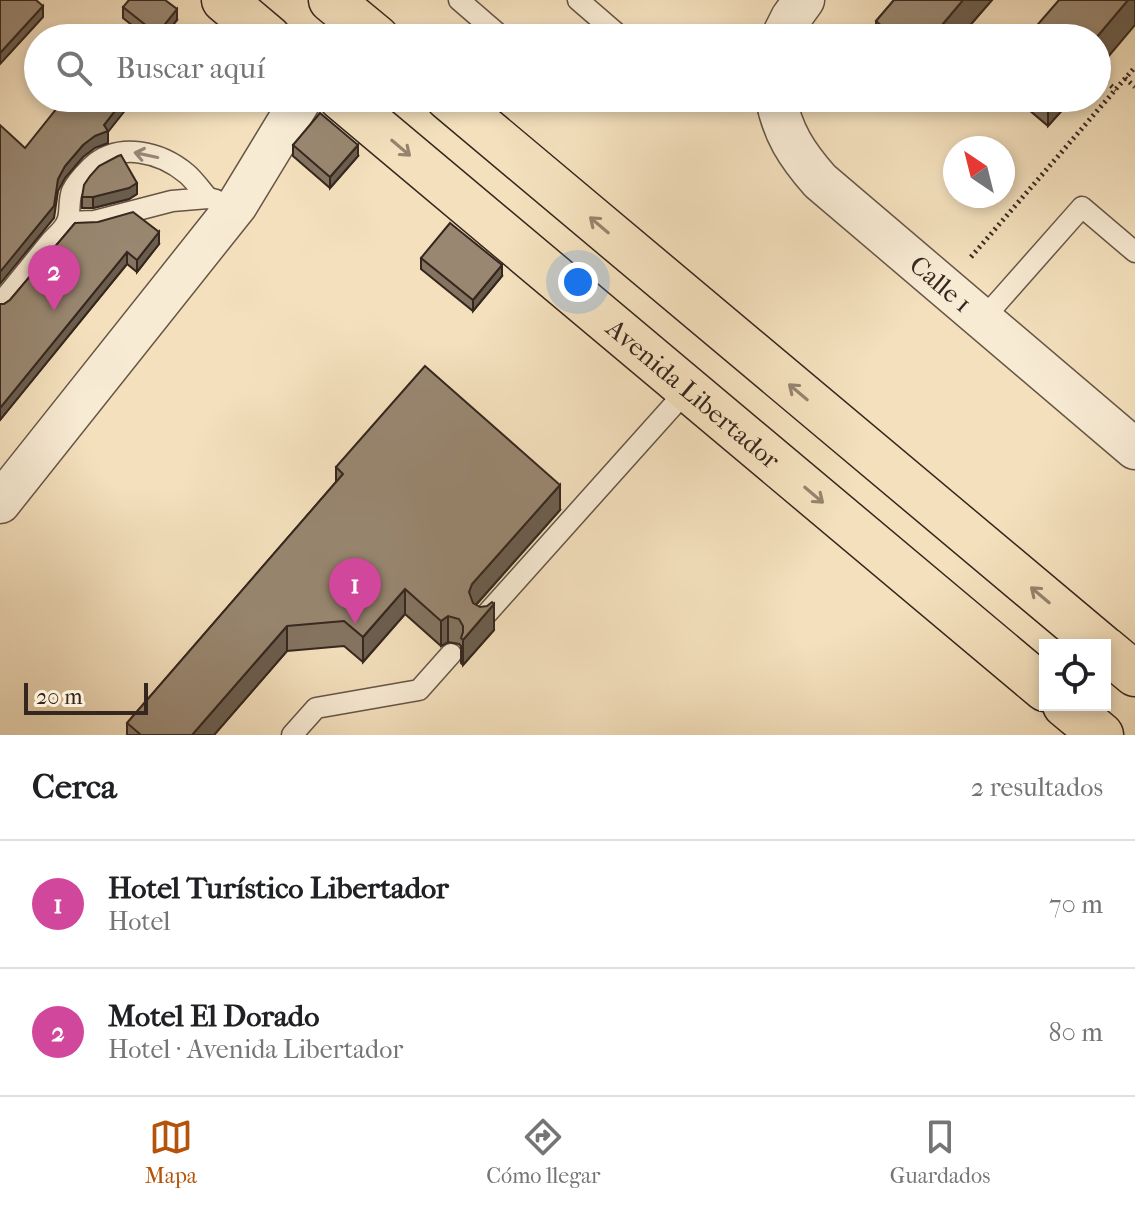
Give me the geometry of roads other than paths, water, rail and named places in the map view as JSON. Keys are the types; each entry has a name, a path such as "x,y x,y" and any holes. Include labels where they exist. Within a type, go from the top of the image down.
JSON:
{"main road":[{"path":"224,0 252,24"},
{"path":"331,0 360,24"},
{"name":"Avenida Libertador","path":"358,112 1039,684"},
{"path":"465,112 1093,639"},
{"path":"1111,654 1135,674"},
{"path":"1072,711 1101,735"}],"street":[{"path":"788,24 804,0"},
{"path":"0,503 291,112"},
{"name":"Calle 1","path":"778,112 791,145 820,181 1135,449"}],"lane":[{"path":"459,0 487,24"},
{"path":"578,0 606,24"},
{"path":"0,304 67,222 72,190 79,180 106,156 119,152 144,153 170,162 222,201"},
{"path":"67,222 95,221 160,203 222,201"},
{"path":"982,320 1082,207 1135,252"},
{"path":"482,619 688,389"},
{"path":"292,735 316,708 419,690 451,654"}],"place":[{"name":"Motel El Dorado","path":"54,311"},
{"name":"Hotel Turístico Libertador","path":"355,624"}]}
